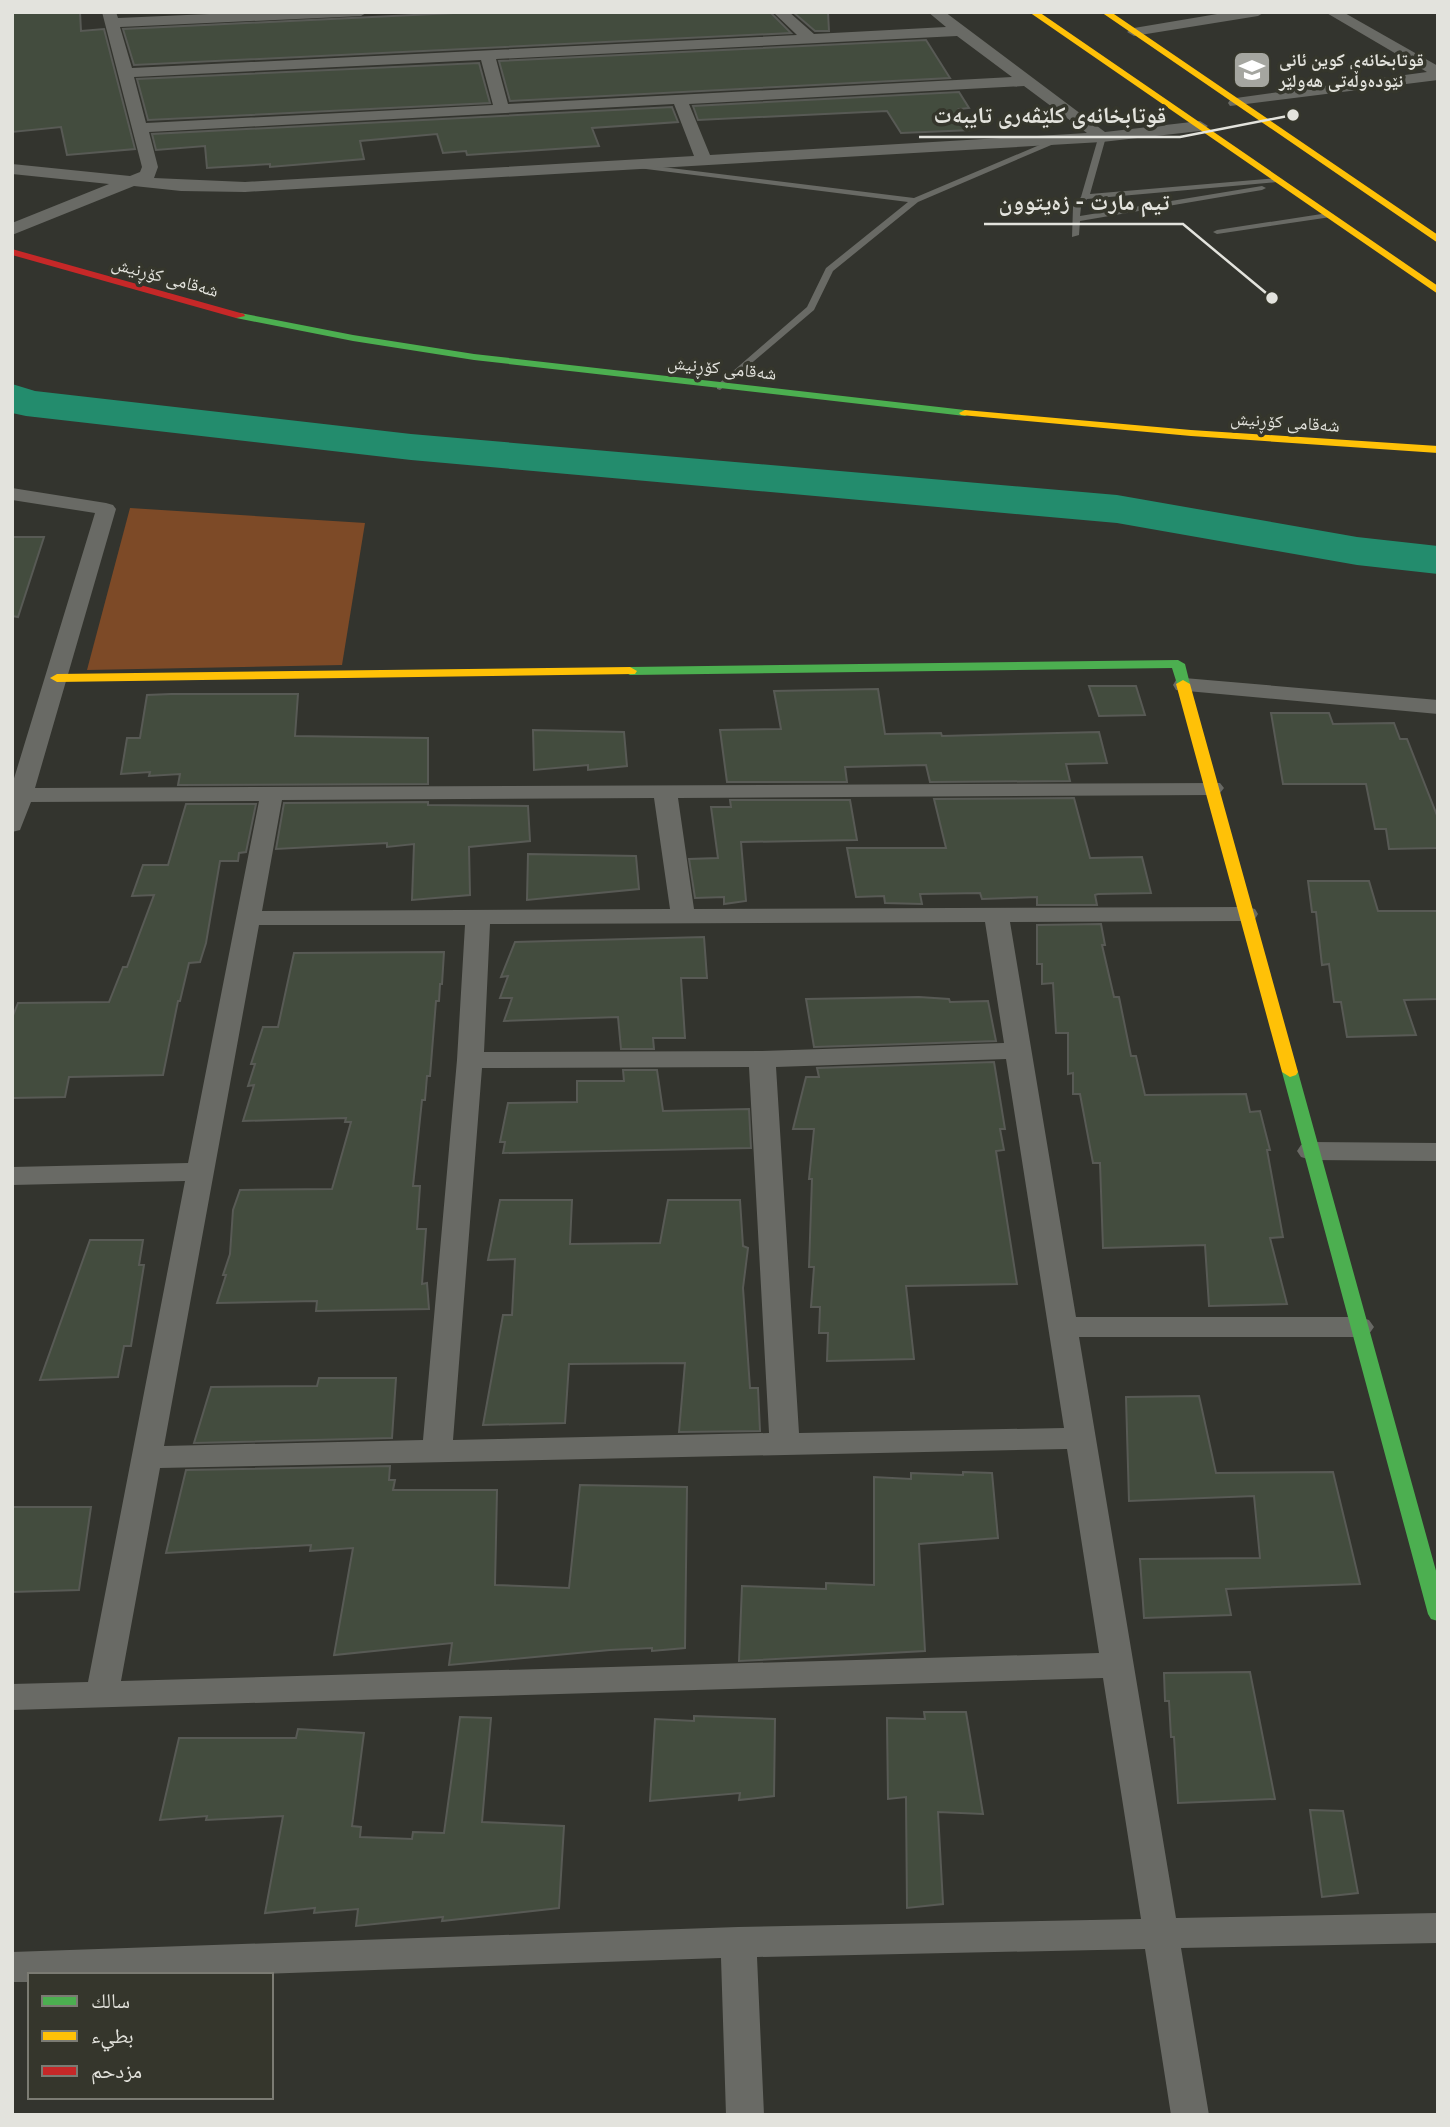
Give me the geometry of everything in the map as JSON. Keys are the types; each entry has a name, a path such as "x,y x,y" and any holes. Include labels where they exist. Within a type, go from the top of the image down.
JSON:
{"street":[{"path":"12,230 83,197 148,175 150,167 141,128 110,18 361,12"},
{"path":"780,12 811,39"},
{"path":"935,12 1102,137"},
{"path":"1033,12 1438,291"},
{"path":"1105,12 1438,240"},
{"path":"1134,32 1258,12"},
{"path":"1332,12 1438,74"},
{"path":"125,73 960,31"},
{"path":"488,56 502,110"},
{"path":"1236,103 1438,74"},
{"path":"141,128 1025,81"},
{"path":"680,100 704,161"},
{"path":"12,169 130,182 245,187 1059,140 1200,126"},
{"name":"شەقامی کۆڕنیش","path":"12,253 164,298 292,327 506,362 1019,420 1438,450"},
{"path":"12,494 106,509 12,825"},
{"path":"57,678 1178,664 1438,1614"},
{"path":"1184,685 1438,707"},
{"path":"22,795 1212,788"},
{"path":"665,791 683,916"},
{"path":"102,1695 272,793"},
{"path":"996,914 1189,2115"},
{"path":"248,918 1246,914"},
{"path":"437,1451 470,1060 478,918"},
{"path":"470,1060 762,1059 1018,1051"},
{"path":"762,1059 785,1444"},
{"path":"1311,1151 1438,1152"},
{"path":"12,1176 200,1172"},
{"path":"1063,1327 1359,1327"},
{"path":"147,1457 1081,1438"},
{"path":"12,1697 1117,1665"},
{"path":"12,1967 738,1942 1438,1928"},
{"path":"738,1942 745,2115"}],"lane":[{"path":"1075,235 1077,207 1085,197 1102,137"},
{"path":"720,387 811,308 829,270 915,200 1059,140"},
{"path":"631,165 915,200"},
{"path":"1085,197 1281,182"},
{"path":"1076,219 1281,182"},
{"path":"1217,232 1328,215"}],"shaded area":[{"path":"130,508 365,523 342,665 87,670"}],"building":[{"path":"12,12 80,12 81,31 104,29 135,149 67,155 61,127 12,132"},
{"path":"475,12 770,12 791,33 134,65 123,29"},
{"path":"793,12 828,12 829,31 815,31"},
{"path":"926,40 950,78 510,101 499,61"},
{"path":"479,63 490,103 148,120 137,79"},
{"path":"959,92 969,108 959,109 972,130 901,133 887,111 698,120 693,106"},
{"path":"672,107 678,122 592,128 599,146 467,155 466,151 443,153 437,134 360,141 364,159 270,167 270,164 207,168 205,146 156,150 152,134"},
{"path":"12,537 44,537 18,617 12,616"},
{"path":"1089,686 1136,686 1145,715 1099,716"},
{"path":"878,689 885,734 941,733 942,736 1099,732 1107,763 1066,764 1070,781 930,782 926,765 845,767 847,782 727,782 720,730 781,729 774,691"},
{"path":"298,694 295,736 428,738 428,784 178,785 180,774 121,774 127,738 140,738 147,695"},
{"path":"1271,713 1329,713 1333,724 1394,723 1400,739 1407,739 1438,818 1438,848 1389,849 1386,829 1375,829 1366,784 1283,784"},
{"path":"533,730 624,732 627,766 588,770 588,765 534,770"},
{"path":"1074,798 1090,858 1142,857 1151,893 1098,894 1095,895 1097,905 1037,905 1037,897 982,899 980,893 920,894 922,904 885,903 884,896 856,897 847,848 946,848 934,799"},
{"path":"730,800 850,800 857,840 741,842 746,901 724,904 724,897 695,898 689,859 718,858 711,807 731,807"},
{"path":"428,802 428,805 528,806 530,841 469,847 470,895 412,900 414,844 276,849 284,803"},
{"path":"186,804 256,804 246,852 239,853 238,861 220,861 206,943 200,962 189,963 178,1001 163,1075 69,1077 65,1097 12,1098 12,1018 18,1003 109,1002 123,967 127,967 154,895 132,896 143,865 168,865"},
{"path":"528,854 636,856 639,889 527,900"},
{"path":"1308,881 1369,881 1378,911 1438,911 1438,999 1404,1000 1416,1035 1347,1037 1341,1002 1334,1002 1329,964 1322,965 1316,912 1312,912"},
{"path":"1101,924 1105,945 1102,945 1114,997 1119,997 1131,1056 1136,1056 1145,1095 1246,1094 1250,1112 1260,1111 1270,1150 1267,1150 1283,1237 1270,1238 1287,1304 1209,1306 1205,1245 1103,1248 1100,1163 1093,1163 1080,1094 1073,1094 1073,1073 1068,1074 1068,1033 1056,1033 1053,983 1042,984 1042,964 1037,964 1037,925"},
{"path":"704,937 707,978 681,978 685,1038 653,1038 654,1049 621,1049 618,1017 504,1021 512,998 500,998 508,976 501,977 515,942"},
{"path":"444,952 442,984 439,1001 436,1001 430,1076 427,1076 425,1100 422,1100 413,1186 420,1186 417,1229 426,1229 422,1284 427,1283 429,1309 316,1311 317,1301 217,1303 226,1275 223,1275 230,1254 233,1210 240,1190 332,1189 351,1122 345,1122 346,1118 243,1121 254,1085 248,1086 255,1064 251,1064 263,1027 278,1027 294,953"},
{"path":"806,999 949,999 950,1002 988,1001 996,1041 814,1047"},
{"path":"994,1062 1005,1129 1000,1129 1004,1150 996,1151 1017,1284 906,1286 914,1359 827,1361 828,1333 819,1333 820,1307 811,1307 814,1267 809,1267 812,1179 809,1179 814,1129 793,1129 806,1077 819,1077 817,1068"},
{"path":"623,1070 657,1070 663,1111 749,1109 751,1148 503,1153 505,1142 500,1142 508,1103 577,1102 577,1081 624,1081"},
{"path":"500,1200 572,1200 570,1244 660,1243 668,1200 740,1200 743,1246 748,1248 743,1288 750,1388 758,1388 760,1431 679,1432 685,1363 569,1364 565,1423 483,1425 503,1315 512,1315 515,1259 488,1260"},
{"path":"90,1240 143,1240 139,1265 144,1265 131,1346 124,1346 118,1377 40,1380"},
{"path":"319,1378 396,1378 392,1438 194,1443 211,1387 317,1386"},
{"path":"1199,1396 1216,1473 1333,1472 1360,1584 1226,1589 1231,1615 1144,1618 1140,1559 1260,1558 1254,1496 1129,1501 1126,1397"},
{"path":"390,1466 389,1480 395,1480 393,1490 497,1490 495,1585 569,1588 580,1485 687,1487 685,1648 652,1651 652,1648 610,1650 449,1665 452,1643 334,1655 353,1548 310,1551 311,1545 166,1553 186,1470"},
{"path":"963,1472 992,1473 998,1538 919,1544 925,1651 739,1661 742,1586 826,1589 826,1583 874,1585 874,1477 911,1479 911,1473 963,1475"},
{"path":"12,1507 91,1507 79,1590 12,1592"},
{"path":"1250,1672 1275,1799 1178,1803 1174,1737 1171,1737 1169,1701 1165,1701 1164,1673"},
{"path":"924,1712 966,1712 983,1814 938,1812 943,1904 907,1908 906,1797 888,1799 887,1718 925,1719"},
{"path":"694,1716 775,1719 774,1796 739,1800 740,1793 650,1801 655,1719 694,1721"},
{"path":"460,1717 491,1718 482,1822 564,1826 559,1908 442,1921 443,1917 356,1926 358,1909 314,1913 315,1908 265,1913 283,1816 206,1820 207,1816 160,1820 179,1738 296,1738 298,1729 364,1733 352,1826 361,1827 360,1837 412,1839 413,1832 444,1833"},
{"path":"1310,1810 1343,1811 1358,1893 1322,1897"}],"waterway":[{"path":"12,397 26,403 411,447 1117,509 1357,551 1438,560"}],"traffic: fast":[{"path":"240,316 353,338 474,357 965,413"},
{"path":"630,671 1178,664 1183,684"},
{"path":"1290,1072 1438,1614"}],"traffic: slow":[{"path":"1033,12 1438,291"},
{"path":"1105,12 1438,240"},
{"path":"965,413 1191,433 1438,450"},
{"path":"57,678 630,671"},
{"path":"1183,684 1290,1072"}],"traffic: jam":[{"path":"12,252 240,316"}],"place":[{"name":"قوتابخانەی کوین ئانی نێودەوڵەتی هەولێر","path":"1252,70"},
{"name":"قوتابخانەی کلێڤەری تایبەت","path":"1293,115"},
{"name":"تیم مارت - زەیتوون","path":"1272,298"}]}
